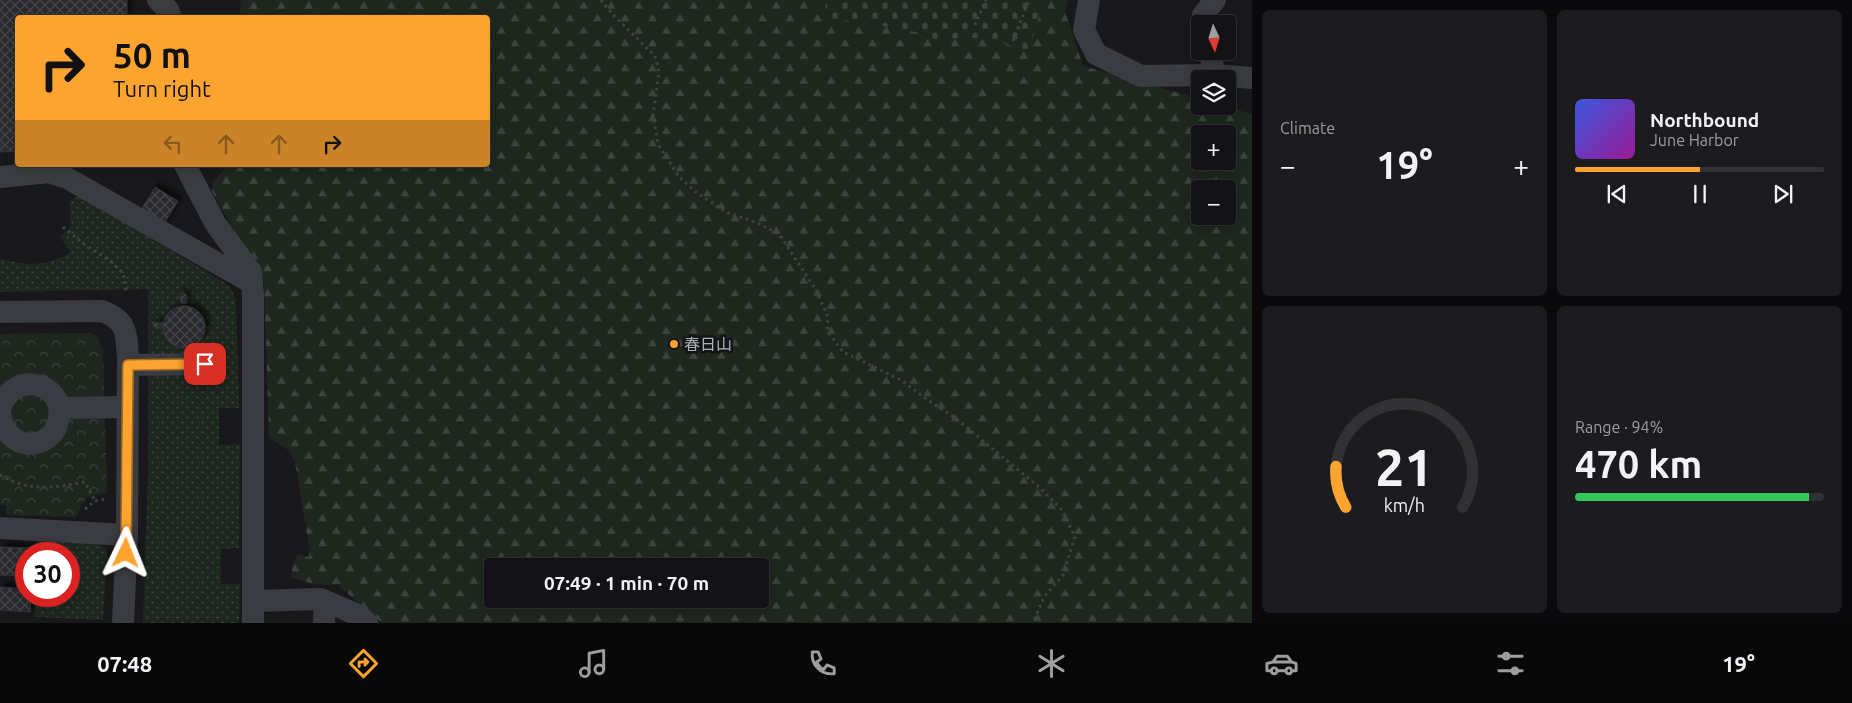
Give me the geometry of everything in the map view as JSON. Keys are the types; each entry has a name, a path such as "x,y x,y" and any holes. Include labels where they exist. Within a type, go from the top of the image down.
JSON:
{"street":[{"path":"158,0 168,10 170,15"},
{"path":"1089,0 1084,30 1096,54 1142,76 1191,75"},
{"path":"1203,15 1215,0"},
{"path":"1236,77 1252,78"},
{"path":"186,167 215,222 251,272 254,446 253,623"},
{"path":"0,177 49,172 67,178 252,282"},
{"path":"0,312 102,311 114,316 122,323 126,334 128,365 127,536 122,623"},
{"path":"128,365 205,364"},
{"path":"30,383 40,385 49,390 56,398 60,408 60,418 56,428 49,437 40,442 30,444 10,437 0,419 0,410 3,399 10,390 19,385 30,383"},
{"path":"60,408 127,407"},
{"path":"0,528 127,536"},
{"path":"254,601 315,598 325,612 358,615 367,623"}],"path":[{"path":"601,0 614,16 655,56 660,72 653,114 658,144 680,178 698,194 726,212 757,223 779,234 814,287 827,314 828,332 843,352 900,380 954,417 1039,486 1062,510 1075,537 1064,575 1044,597 1033,623"},
{"path":"975,25 986,0"},
{"path":"1013,41 1029,0"},
{"path":"64,226 80,242 109,260 122,272 125,279 126,294"},
{"path":"0,475 9,481 41,489 85,482 94,501"}],"green space":[{"path":"241,0 828,0 825,6 829,24 847,20 923,33 935,39 984,38 1028,50 1044,0 1068,0 1065,11 1083,66 1191,96 1191,115 1236,115 1236,109 1252,114 1252,623 382,623 338,585 314,584 291,578 293,563 298,554 309,557 309,547 295,462 288,450 269,438 264,282 257,264 244,247 212,192 213,181 227,167 490,167 490,15 239,15"},
{"path":"828,0 1044,0 1029,51 985,38 935,39 923,33 847,20 829,24 825,6"},
{"path":"75,197 87,200 230,286 236,300 239,408 219,408 219,445 240,444 239,548 221,549 221,584 240,584 239,623 143,623 148,477 148,289 0,292 0,258 19,263 37,264 63,257 71,252 60,237 70,228 70,202"},
{"path":"91,333 97,337 103,350 107,493 94,495 84,501 76,517 6,515 6,505 0,505 0,334"},
{"path":"37,538 98,541 107,551 103,620 34,617 34,607 80,607 80,542 37,542"}],"building":[{"path":"0,0 127,0 127,15 15,15 15,151 0,152"},
{"path":"155,187 178,201 158,234 135,220"},
{"path":"180,294 186,294 186,303 181,303"},
{"path":"188,306 196,309 202,315 205,327 202,339 196,345 180,348 172,345 166,339 163,323 166,315 172,309"},
{"path":"154,323 162,323 162,328 154,328"},
{"path":"0,547 15,547 15,576 0,575"},
{"path":"0,587 15,588 15,607 30,607 30,612 0,610"}],"place":[{"name":"春日山","path":"674,344"}],"route":[{"path":"126,553 128,365 205,364"}]}
